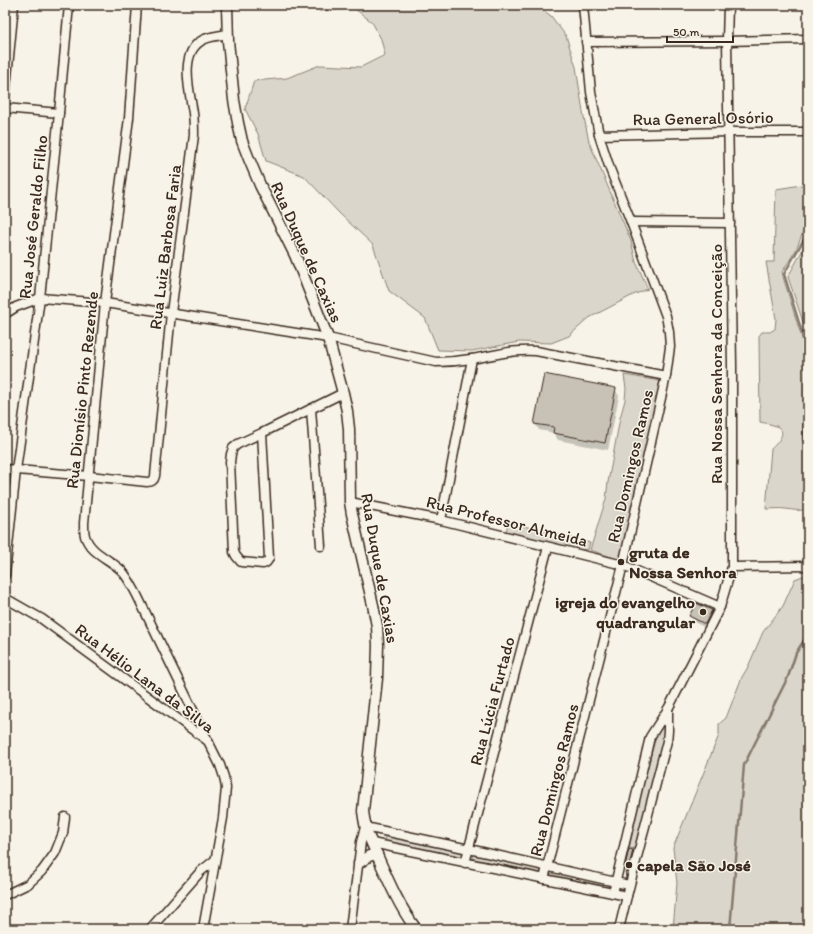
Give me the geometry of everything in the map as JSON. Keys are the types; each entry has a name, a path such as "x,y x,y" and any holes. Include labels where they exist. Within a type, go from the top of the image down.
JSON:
{"street":[{"path":"5,98 14,5"},
{"name":"Rua José Geraldo Filho","path":"5,575 16,470 40,298 69,5"},
{"name":"Rua Dionísio Pinto Rezende","path":"137,5 130,118 105,303 84,535 88,544 95,551 116,565 128,579 208,742"},
{"name":"Rua Duque de Caxias","path":"227,5 227,34 234,100 242,141 260,185 295,255 328,338 347,411 349,429 350,502 355,530 373,605 377,626 378,645 377,678 363,811 365,827 398,901 416,929"},
{"name":"Rua Domingos Ramos","path":"544,879 623,565 666,376 670,347 666,316 610,169 599,135 591,92 583,5"},
{"name":"Rua Nossa Senhora da Conceição","path":"613,893 650,737 668,709 720,607 732,567 732,364 727,41 728,5"},
{"name":"Rua Luiz Barbosa Faria","path":"89,476 147,482 154,480 171,313 194,135 194,123 188,84 189,56 194,46 200,41 227,34"},
{"path":"586,42 808,39"},
{"path":"5,108 59,113"},
{"name":"Rua General Osório","path":"599,135 808,132"},
{"path":"631,222 730,222"},
{"path":"5,314 16,307 40,298 105,303 328,338 436,362 472,359 510,351 524,350 666,376"},
{"path":"441,520 472,359"},
{"path":"262,433 269,558 266,563 263,564 241,562 234,552 230,462 233,448 238,444 343,393"},
{"path":"311,409 321,546"},
{"path":"5,469 89,476"},
{"name":"Rua Professor Almeida","path":"350,502 441,520 623,565 720,607"},
{"name":"Rua Lúcia Furtado","path":"465,862 548,547"},
{"path":"732,567 808,566"},
{"name":"Rua Hélio Lana da Silva","path":"5,598 42,619 208,742 220,764 226,788 223,818 203,929"},
{"name":"Rua Nossa Senhora da Conceição","path":"619,929 667,741 668,709"},
{"path":"5,895 28,884 42,871 55,853 63,833 65,817"},
{"path":"350,929 361,842 365,827 629,885"},
{"path":"372,843 627,896"},
{"path":"359,863 369,856 377,854"},
{"path":"150,929 201,872 215,860"}],"shaded area":[{"path":"321,5 536,5 551,16 566,36 576,67 589,142 631,241 636,262 648,289 633,295 589,318 569,336 551,343 519,342 472,351 438,350 425,318 389,291 373,245 339,213 304,176 266,161 258,134 245,109 254,81 287,78 320,65 361,67 385,55 381,39 372,22 355,9 319,11"},
{"path":"808,184 808,219 796,250 782,272 807,355 802,440 808,451 808,508 800,510 766,509 771,449 781,438 782,431 776,426 760,422 759,336 762,332 770,332 775,329 776,319 766,262 774,262 776,189"},
{"path":"808,240 808,337 788,277"},
{"path":"624,375 660,381 621,560 590,550 606,499 620,418 625,400 626,389"},
{"path":"508,522 590,543 588,550 571,549 506,533"},
{"path":"808,574 808,929 673,929 677,883 673,848 719,735 719,724 726,718 742,677 748,667 763,632 783,606 795,579"},
{"path":"667,717 666,738 637,849 629,848 643,783 657,731"},
{"path":"386,833 466,851 463,860 383,844"},
{"path":"470,851 545,868 543,877 467,861"},
{"path":"548,869 613,883 612,891 546,877"}],"building":[{"path":"544,374 616,388 605,443 553,433 554,427 534,424"},
{"name":"igreja do evangelho quadrangular","path":"696,603 712,610 705,624 689,616"},
{"path":"629,849 633,850 626,879 625,866"}],"waterway":[{"path":"808,232 784,274 808,352"},
{"path":"808,373 804,439 808,447"},
{"path":"730,929 744,765 788,677 796,653 808,634"}],"place":[{"name":"gruta de Nossa Senhora","path":"621,562"},
{"name":"igreja do evangelho quadrangular","path":"703,612"},
{"name":"capela São José","path":"629,865"}]}
